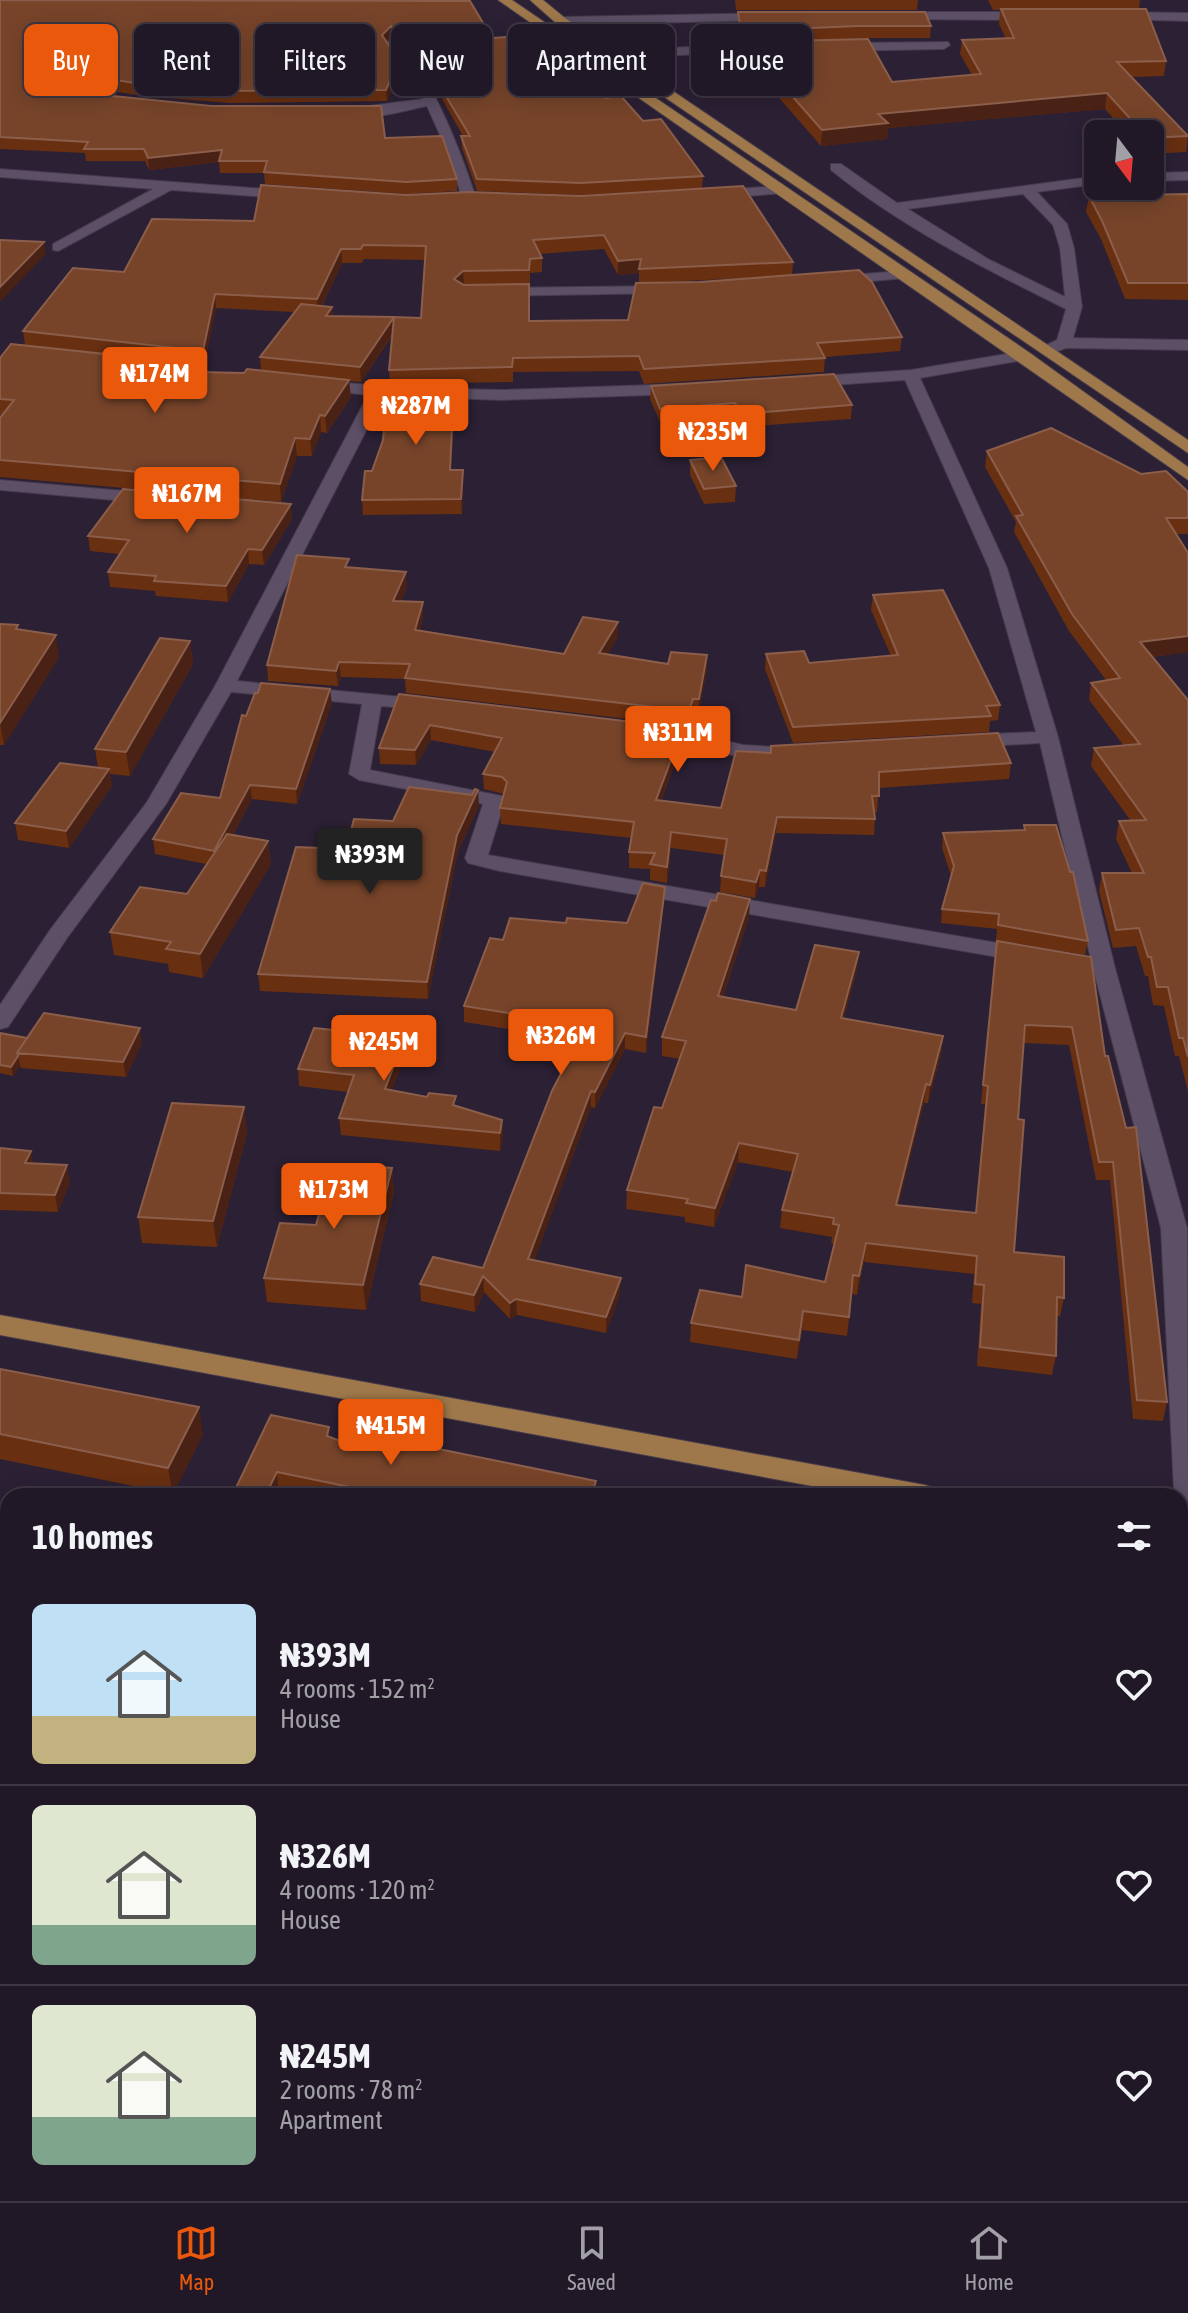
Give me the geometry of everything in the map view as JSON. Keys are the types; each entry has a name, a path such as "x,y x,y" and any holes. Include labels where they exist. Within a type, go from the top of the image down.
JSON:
{"main road":[{"path":"504,0 1024,356 1188,475"},
{"path":"536,0 566,24"},
{"path":"673,96 1188,448"},
{"path":"0,1325 882,1488"}],"street":[{"path":"883,16 1041,16"},
{"path":"1100,16 1188,17"},
{"path":"561,21 788,17"},
{"path":"820,47 944,45"},
{"path":"430,96 455,149 468,199"},
{"path":"333,111 378,111 433,101"},
{"path":"836,167 857,184 983,262 1074,307"},
{"path":"0,173 303,195"},
{"path":"1164,177 1188,176"},
{"path":"895,207 1084,182"},
{"path":"58,247 168,186"},
{"path":"1026,189 1060,224 1067,248 1074,307 1064,343"},
{"path":"708,195 782,190"},
{"path":"814,282 902,275"},
{"path":"478,292 684,289"},
{"path":"1048,350 1064,343 1188,345"},
{"path":"784,383 911,375 1024,356"},
{"path":"911,375 998,568 1048,737 1096,966 1174,1228 1188,1488"},
{"path":"301,384 378,392 519,394 704,388"},
{"path":"0,1022 58,935 156,804 225,686 306,513 378,392"},
{"path":"0,485 172,501"},
{"path":"225,686 449,707"},
{"path":"373,698 359,774 495,800 476,858 500,865 1042,957"},
{"path":"633,728 679,733 754,754 800,752"},
{"path":"955,742 1048,737"}],"building":[{"path":"0,0 470,1 484,24 391,24 382,35 391,48 391,78 386,90 375,90 375,24 255,24 255,91 239,91 239,24 134,24 134,83 118,80 118,24 24,24 24,96 113,96 211,106 381,106 385,138 442,136 457,179 406,182 264,172 267,161 219,161 222,150 148,158 144,149 84,149 88,142 0,137"},
{"path":"1001,9 1146,9 1166,61 1117,62 1188,136 1164,137 1164,120 1131,120 1107,93 878,114 888,123 822,130 792,96 812,96 812,40 868,39 892,82 981,74 962,40 1014,38"},
{"path":"738,12 925,12 931,26 812,28 812,24 740,24"},
{"path":"508,37 508,96 621,96 643,121 661,119 703,176 581,183 477,179 461,136 470,136 446,96 492,96 492,38"},
{"path":"261,185 406,195 469,192 581,196 743,186 793,262 639,269 641,259 618,261 604,235 533,240 542,258 530,259 529,270 463,271 454,279 464,285 529,284 529,321 628,320 636,283 700,282 859,270 872,282 902,337 817,343 825,358 644,369 639,356 513,358 512,367 389,370 394,317 421,318 426,246 363,245 361,249 341,249 317,299 215,294 203,351 23,331 73,268 124,272 152,219 254,221"},
{"path":"1164,194 1188,194 1188,283 1128,283 1091,200 1164,200"},
{"path":"0,240 44,242 0,287"},
{"path":"301,304 332,307 326,316 394,317 360,367 260,357"},
{"path":"11,344 199,364 198,372 244,373 247,369 349,380 325,416 320,415 310,439 295,438 280,484 0,460 0,418 14,400 0,399 0,358"},
{"path":"834,374 852,405 740,414 735,403 660,409 651,386"},
{"path":"388,385 454,385 450,470 463,470 461,499 362,500 365,471 372,471 383,440"},
{"path":"1051,428 1141,474 1166,471 1188,492 1188,518 1166,518 1188,553 1188,636 1140,642 1188,700 1188,1057 1183,1038 1179,1038 1168,987 1157,987 1151,957 1148,957 1139,928 1116,930 1102,873 1144,873 1119,821 1146,820 1094,748 1140,744 1091,683 1120,678 1072,614 1016,516 1023,515 987,451"},
{"path":"721,457 736,486 704,489 690,460"},
{"path":"123,489 291,504 262,550 248,549 226,586 154,581 156,576 108,572 129,540 88,536"},
{"path":"297,555 349,559 345,567 406,572 393,601 423,602 415,630 564,654 583,617 618,622 599,653 668,664 671,652 707,655 699,699 693,699 689,711 405,678 410,664 339,662 336,671 267,665"},
{"path":"943,590 1000,705 986,706 991,716 793,727 766,654 804,651 809,663 898,655 873,595"},
{"path":"0,624 18,625 16,629 56,635 0,723"},
{"path":"160,638 190,641 126,752 95,749"},
{"path":"261,683 330,689 296,789 250,785 214,851 153,839 181,793 220,798 242,715 246,716"},
{"path":"399,694 683,728 656,800 721,808 736,751 771,753 771,746 998,733 1011,763 879,772 879,796 872,796 875,819 777,817 766,871 760,870 756,882 721,876 727,839 671,832 667,867 650,864 655,853 629,852 634,822 500,808 507,782 502,777 483,774 502,738 430,725 415,750 379,748"},
{"path":"60,763 109,769 66,831 15,823"},
{"path":"409,787 472,795 475,789 478,790 457,835 427,982 258,974 296,847 346,849 354,819 393,821"},
{"path":"1024,825 1056,825 1070,872 1073,872 1088,941 998,925 999,914 942,909 954,866 943,833 1025,830"},
{"path":"227,834 268,841 200,954 166,949 171,942 110,932 140,887 187,894"},
{"path":"643,883 665,887 646,1037 625,1033 595,1092 591,1091 528,1259 621,1278 606,1317 516,1299 510,1303 483,1276 474,1295 420,1284 433,1257 483,1268 552,1091 586,1025 464,1006 490,938 503,940 510,918 566,923 567,918 627,923"},
{"path":"718,893 750,899 718,996 796,1010 815,945 859,952 841,1018 943,1036 930,1085 926,1084 896,1205 976,1213 988,1086 983,1085 997,941 1091,957 1105,1056 1108,1056 1126,1128 1136,1127 1167,1402 1137,1400 1113,1162 1099,1162 1072,1027 1025,1025 1018,1119 1024,1120 1014,1252 1064,1257 1064,1298 1057,1297 1056,1356 980,1347 984,1285 975,1284 977,1256 866,1243 859,1276 853,1275 849,1317 803,1311 799,1340 691,1323 700,1290 742,1297 746,1265 825,1282 839,1225 833,1224 834,1218 782,1210 798,1154 739,1143 715,1208 686,1203 688,1199 627,1190 654,1107 662,1108 686,1041 662,1037 711,900 716,901"},
{"path":"44,1013 140,1028 123,1062 17,1053"},
{"path":"314,1028 405,1037 385,1089 427,1097 429,1093 456,1096 453,1105 502,1120 500,1133 339,1118 354,1075 298,1069"},
{"path":"0,1033 27,1038 11,1067 0,1065"},
{"path":"172,1103 244,1107 213,1221 138,1217"},
{"path":"0,1148 31,1151 25,1163 67,1165 55,1195 0,1193"},
{"path":"333,1164 392,1168 363,1285 264,1278 280,1223 316,1225"},
{"path":"0,1369 199,1407 168,1468 0,1434"},
{"path":"271,1415 329,1427 327,1436 340,1441 345,1430 596,1481 594,1488 354,1488 277,1472 269,1488 236,1488"}]}
